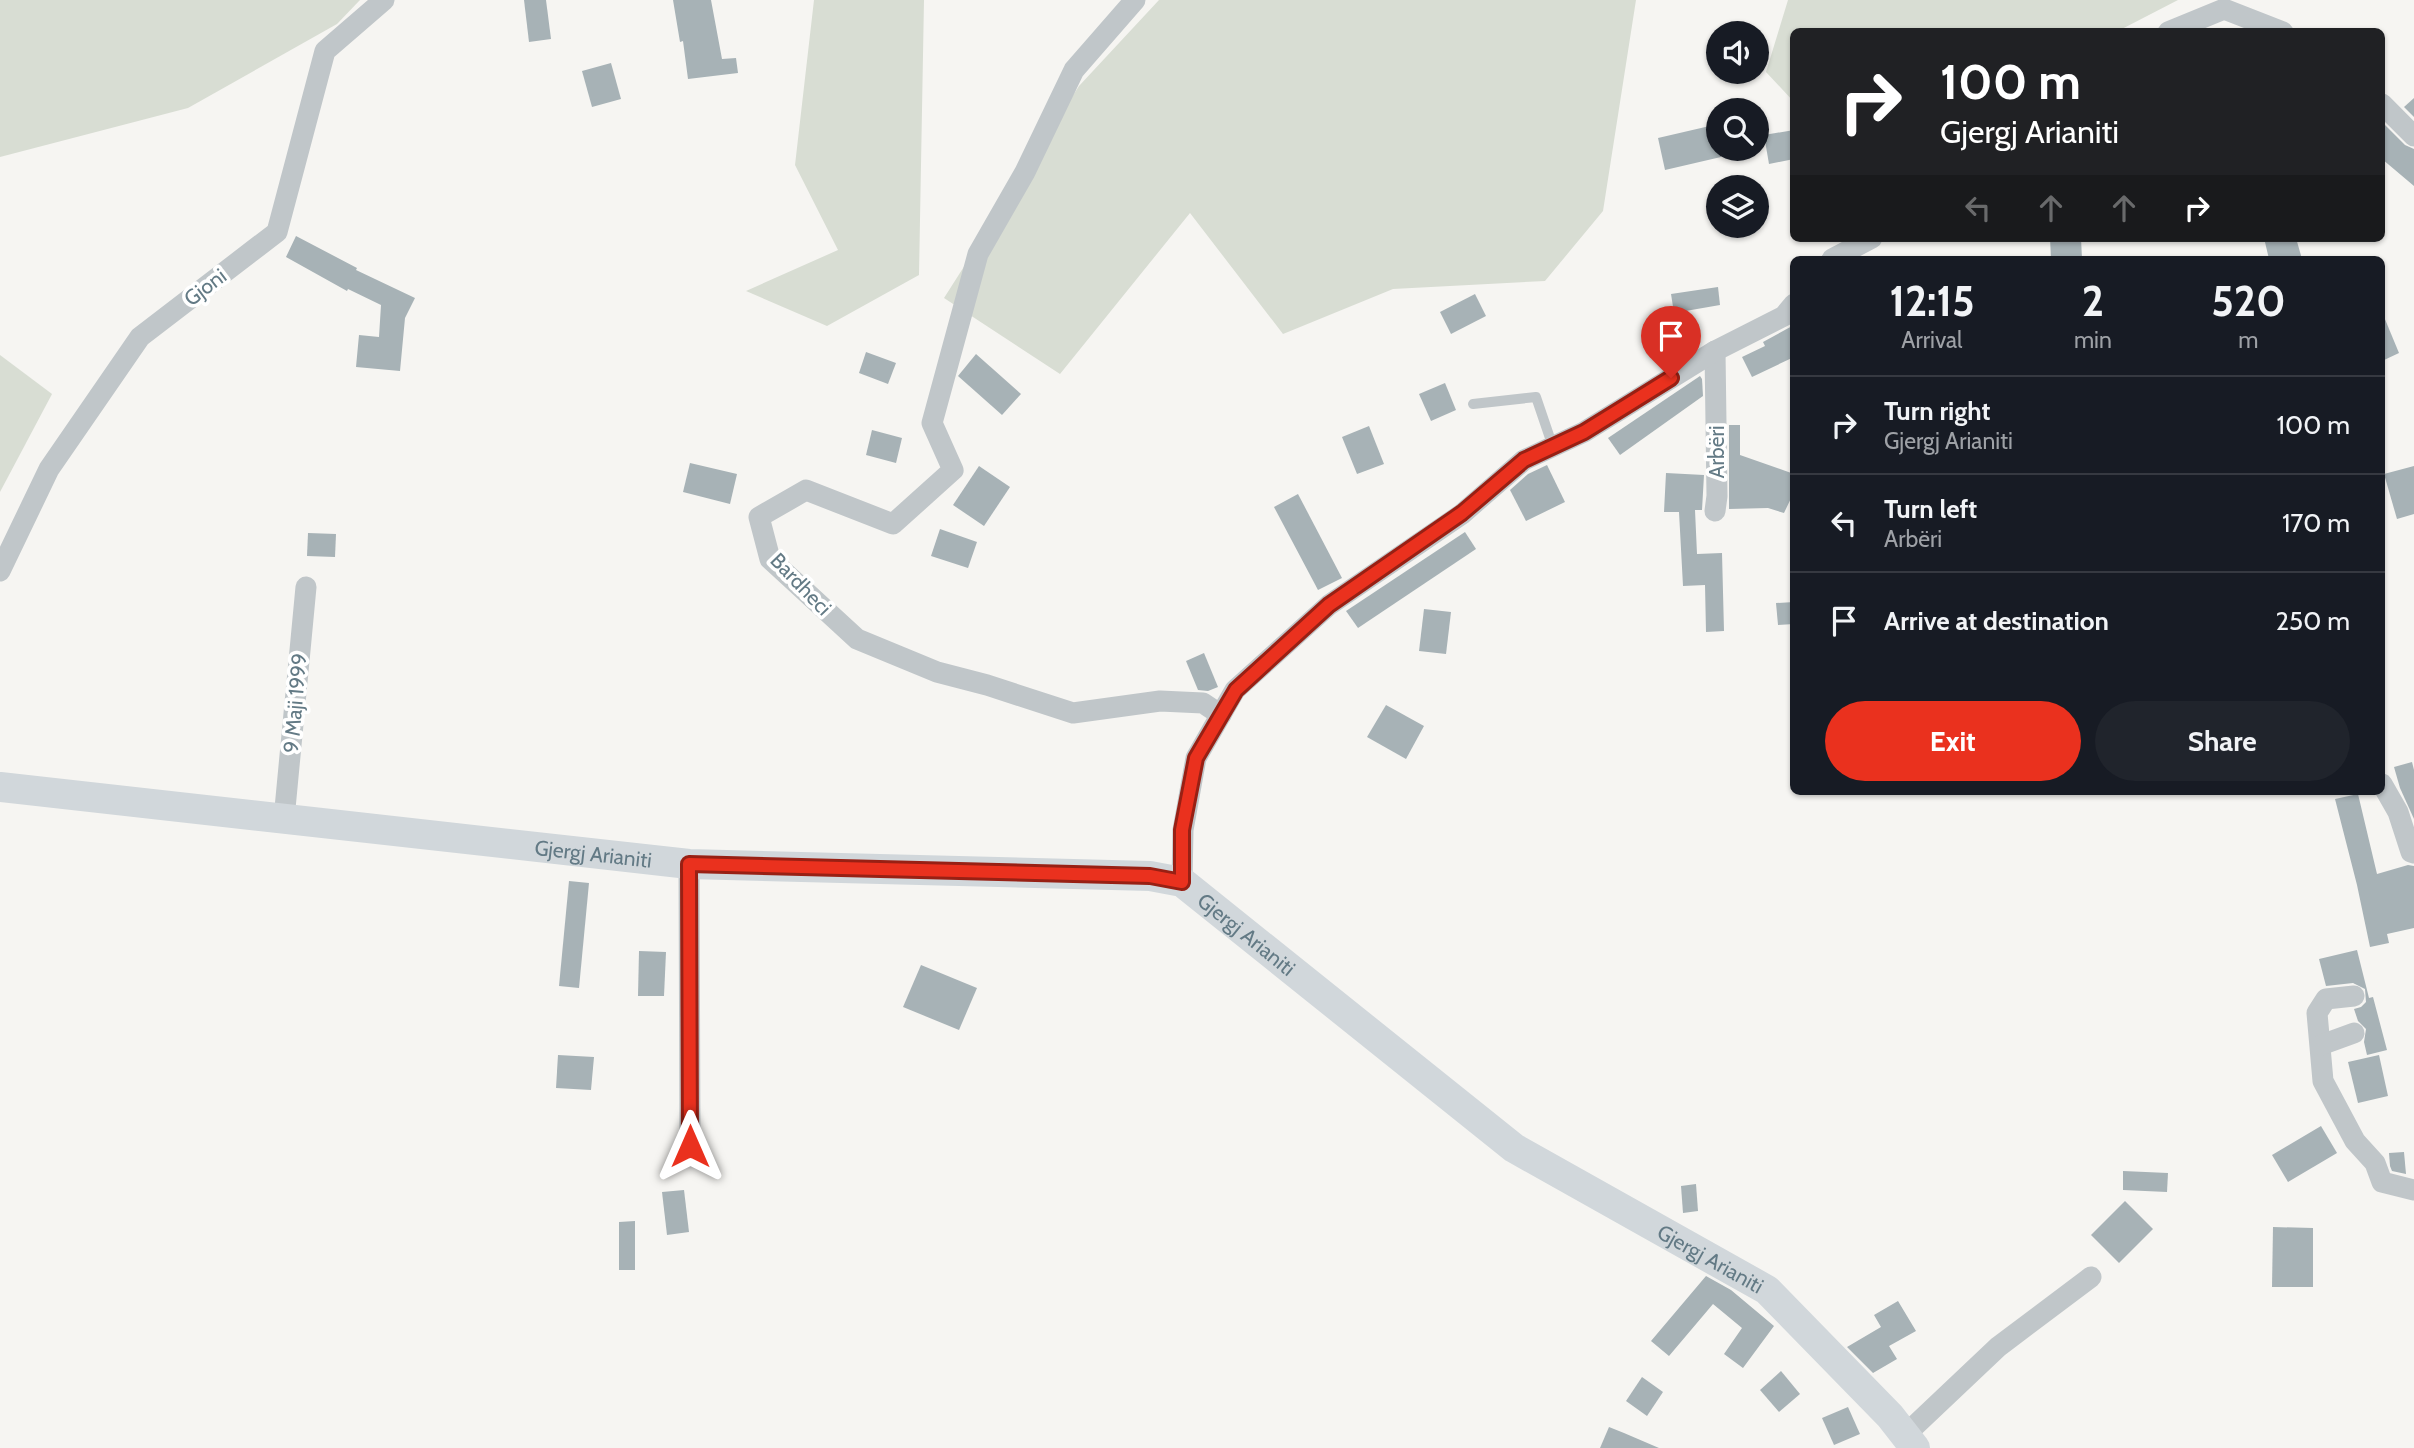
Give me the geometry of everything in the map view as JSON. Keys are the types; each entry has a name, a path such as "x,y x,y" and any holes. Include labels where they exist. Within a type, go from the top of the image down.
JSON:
{"main road":[{"name":"Gjergj Arianiti","path":"0,787 689,864 1150,876 1182,882 1514,1148 1767,1290 1890,1416 1910,1442"}],"street":[{"name":"Gjoni","path":"0,571 49,469 140,337 277,232 325,51 384,0"},
{"name":"Bardheci","path":"1135,0 1074,70 1025,172 978,254 932,423 954,470 892,524 806,490 759,516 770,559 857,639 937,672 1073,713 1160,701 1203,703 1221,715"},
{"path":"2178,28 2224,9 2273,28"},
{"path":"2385,107 2414,136"},
{"path":"1838,256 1864,242"},
{"path":"1182,882 1182,830 1196,758 1236,690 1329,605 1462,513 1524,460 1584,432 1715,351 1784,316 1790,309"},
{"name":"Arbëri","path":"1715,351 1715,511"},
{"name":"9 Maji 1999","path":"285,819 306,587"},
{"path":"2385,789 2398,812 2411,852 2414,853"},
{"path":"689,864 690,1146"},
{"path":"2354,996 2326,999 2317,1013 2323,1081 2355,1142 2375,1163 2382,1182 2414,1191"},
{"path":"2321,1045 2354,1033"},
{"path":"1910,1442 1998,1347 2091,1277"}],"lane":[{"path":"1473,404 1536,397 1553,447"}],"shaded area":[{"path":"0,0 360,0 337,24 188,108 0,157"},
{"path":"814,0 924,0 919,275 827,326 746,291 838,250 795,165"},
{"path":"1159,0 1636,0 1603,211 1545,281 1393,289 1283,334 1190,213 1060,374 944,298 1079,86"},
{"path":"1788,0 2178,0 2124,28 1790,28 1790,98 1769,75 1769,62"},
{"path":"0,355 52,394 0,492"}],"building":[{"path":"524,0 546,0 551,39 529,42"},
{"path":"673,0 711,0 722,59 736,58 738,73 688,79 683,41 680,42"},
{"path":"611,63 621,99 592,107 582,71"},
{"path":"2414,98 2414,117 2404,107"},
{"path":"2385,125 2405,145 2414,149 2414,186 2385,162"},
{"path":"1706,127 1706,160 1665,170 1658,138"},
{"path":"1790,131 1790,160 1769,164 1769,134"},
{"path":"296,236 357,268 356,270 415,298 405,318 400,371 356,367 359,335 379,337 381,305 348,289 347,291 286,257"},
{"path":"2050,242 2081,242 2082,256 2051,256"},
{"path":"2265,242 2297,242 2301,256 2268,256"},
{"path":"1718,287 1720,305 1674,313 1671,294"},
{"path":"1475,294 1486,316 1451,334 1440,312"},
{"path":"2385,319 2399,353 2385,360"},
{"path":"1790,327 1790,359 1752,377 1742,357 1765,346 1763,342"},
{"path":"866,352 896,363 888,384 859,373"},
{"path":"976,354 1021,394 1002,415 958,376"},
{"path":"1700,376 1703,396 1620,455 1608,438"},
{"path":"1445,383 1456,410 1431,421 1419,394"},
{"path":"1729,425 1740,425 1740,455 1790,473 1790,500 1784,513 1768,508 1729,509"},
{"path":"1369,426 1384,464 1357,474 1342,437"},
{"path":"872,430 902,438 896,463 866,455"},
{"path":"690,463 737,474 730,504 683,492"},
{"path":"1547,465 1565,502 1526,521 1510,490 1528,474"},
{"path":"979,466 1010,487 984,526 953,505"},
{"path":"2414,466 2414,514 2397,519 2385,474"},
{"path":"1666,473 1704,475 1702,510 1695,510 1697,554 1722,553 1724,631 1706,632 1705,585 1683,586 1679,512 1664,512"},
{"path":"1298,494 1342,578 1318,590 1274,507"},
{"path":"940,529 977,542 968,568 931,556"},
{"path":"1465,532 1476,549 1358,628 1346,611"},
{"path":"308,533 336,534 335,557 307,556"},
{"path":"1790,602 1790,624 1778,625 1776,603"},
{"path":"1424,609 1451,612 1446,654 1419,651"},
{"path":"1204,653 1218,687 1208,691 1198,690 1186,661"},
{"path":"1386,705 1424,726 1406,759 1367,737"},
{"path":"2412,762 2414,770 2414,819 2394,767"},
{"path":"2358,795 2377,874 2408,865 2414,866 2414,928 2387,934 2389,943 2370,947 2335,799"},
{"path":"569,881 589,883 579,988 559,986"},
{"path":"2357,950 2369,998 2373,997 2387,1050 2367,1055 2364,1042 2366,1029 2358,1021 2354,1009 2366,1002 2365,989 2353,983 2326,986 2319,959"},
{"path":"639,951 666,952 664,996 638,996"},
{"path":"921,965 977,988 959,1030 903,1007"},
{"path":"558,1055 594,1057 591,1090 556,1088"},
{"path":"2379,1055 2388,1096 2358,1103 2348,1062"},
{"path":"2321,1126 2337,1153 2288,1182 2272,1155"},
{"path":"2404,1152 2406,1174 2392,1171 2389,1153"},
{"path":"2123,1171 2168,1173 2167,1192 2123,1190"},
{"path":"1696,1184 1698,1211 1683,1213 1681,1186"},
{"path":"684,1190 689,1232 667,1235 662,1192"},
{"path":"2125,1201 2153,1229 2119,1263 2091,1235"},
{"path":"635,1221 635,1270 619,1270 619,1222"},
{"path":"2273,1227 2313,1228 2313,1287 2272,1287"},
{"path":"1706,1276 1731,1290 1774,1326 1743,1368 1724,1354 1742,1328 1713,1304 1669,1356 1651,1341"},
{"path":"1898,1301 1916,1331 1889,1346 1897,1359 1873,1373 1847,1347 1881,1327 1874,1315"},
{"path":"1781,1371 1800,1394 1779,1412 1760,1390"},
{"path":"1642,1377 1663,1392 1647,1416 1626,1401"},
{"path":"1848,1407 1860,1434 1834,1445 1822,1418"},
{"path":"1609,1427 1624,1433 1659,1448 1600,1448"}],"route":[{"path":"690,1146 689,864 1150,876 1182,882 1182,830 1196,758 1236,690 1329,605 1462,513 1524,460 1584,432 1671,378"}]}
